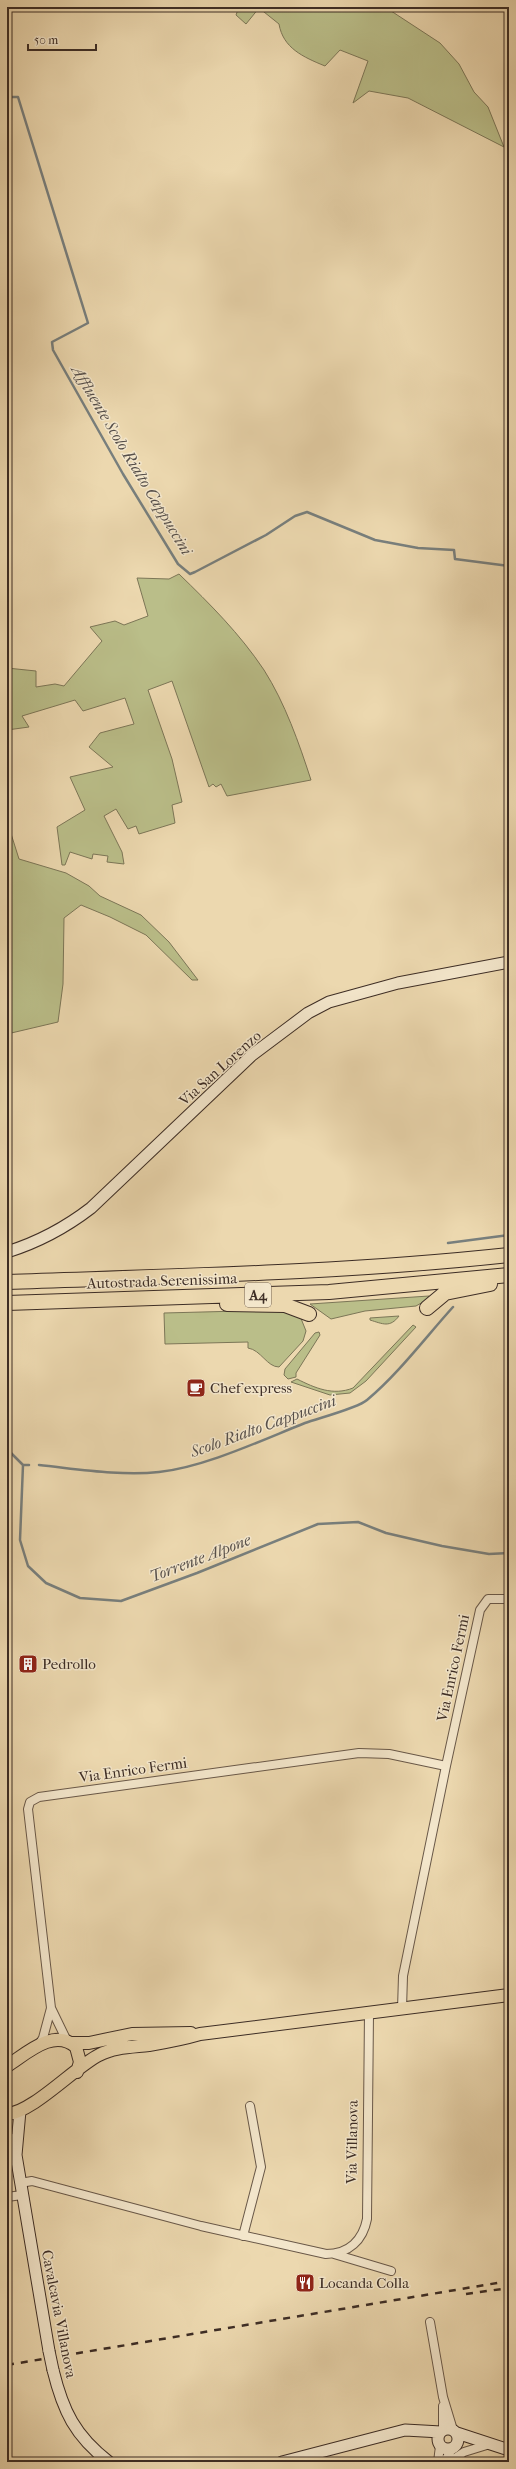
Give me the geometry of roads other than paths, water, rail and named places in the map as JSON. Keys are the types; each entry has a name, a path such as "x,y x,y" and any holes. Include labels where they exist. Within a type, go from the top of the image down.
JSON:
{"highway":[{"name":"Autostrada Serenissima","path":"7,1282 303,1272 429,1264 509,1255"},
{"name":"Autostrada Serenissima","path":"7,1303 329,1292 509,1276"},
{"path":"427,1308 445,1293 468,1290 509,1276"},
{"path":"185,1297 228,1304 291,1306 309,1314"}],"main road":[{"path":"7,2114 20,2111 77,2072 92,2059 109,2050 175,2041 200,2034 509,1995"},
{"path":"7,2066 54,2039 69,2042 88,2043 132,2034 176,2032 200,2034"},
{"path":"69,2042 78,2054 80,2062 77,2072"}],"street":[{"name":"Via San Lorenzo","path":"7,1252 35,1243 67,1226 91,1208 252,1055 308,1013 329,1002 390,985 509,962"},
{"name":"Via Enrico Fermi","path":"402,2009 403,1976 480,1610 488,1599 509,1599"},
{"name":"Via Enrico Fermi","path":"69,2042 51,2008 28,1809 30,1802 34,1799 359,1753 389,1754 446,1766"},
{"name":"Via Enrico Fermi","path":"38,2047 43,2038 51,2008"},
{"name":"Via Villanova","path":"334,2254 343,2251 358,2241 365,2230 367,2219 369,2013"},
{"path":"243,2236 261,2167 250,2106"},
{"name":"Cavalcavia Villanova","path":"20,2111 16,2155 49,2351 60,2401 73,2426 93,2450 109,2462"},
{"name":"Cavalcavia Villanova","path":"7,2136 16,2155"},
{"path":"20,2182 32,2181 243,2236 334,2254 391,2271"},
{"path":"7,2197 22,2195"},
{"path":"430,2322 443,2397 445,2449 491,2444"},
{"path":"282,2462 404,2430 445,2435 491,2444 509,2450"},
{"path":"444,2462 459,2439 445,2435"},
{"path":"438,2462 445,2435"},
{"path":"449,2462 468,2450 491,2444"}],"waterway":[{"name":"Affluente Scolo Rialto Cappuccini","path":"7,97 18,97 88,323 52,342 53,350 123,474 178,564 190,574 195,572 266,535 295,516 307,512 375,540 418,548 454,550 455,559 509,566"},
{"name":"Scolo Rialto Cappuccini","path":"448,1243 509,1235"},
{"name":"Scolo Rialto Cappuccini","path":"39,1465 99,1472 129,1473 159,1472 177,1469 214,1459 305,1423 347,1409 362,1403 379,1390 453,1307"},
{"name":"Torrente Alpone","path":"7,1449 23,1465 20,1540 28,1566 46,1583 80,1598 121,1601 197,1573 318,1524 358,1522 386,1533 442,1546 489,1554 509,1553"},
{"name":"Torrente Alpone","path":"23,1465 29,1465"}],"railway":[{"path":"7,2365 509,2281"},
{"path":"466,2294 509,2288"}],"place":[{"name":"Chef express","path":"196,1388"},
{"name":"Pedrollo","path":"28,1664"},
{"name":"Locanda Colla","path":"305,2283"}]}
